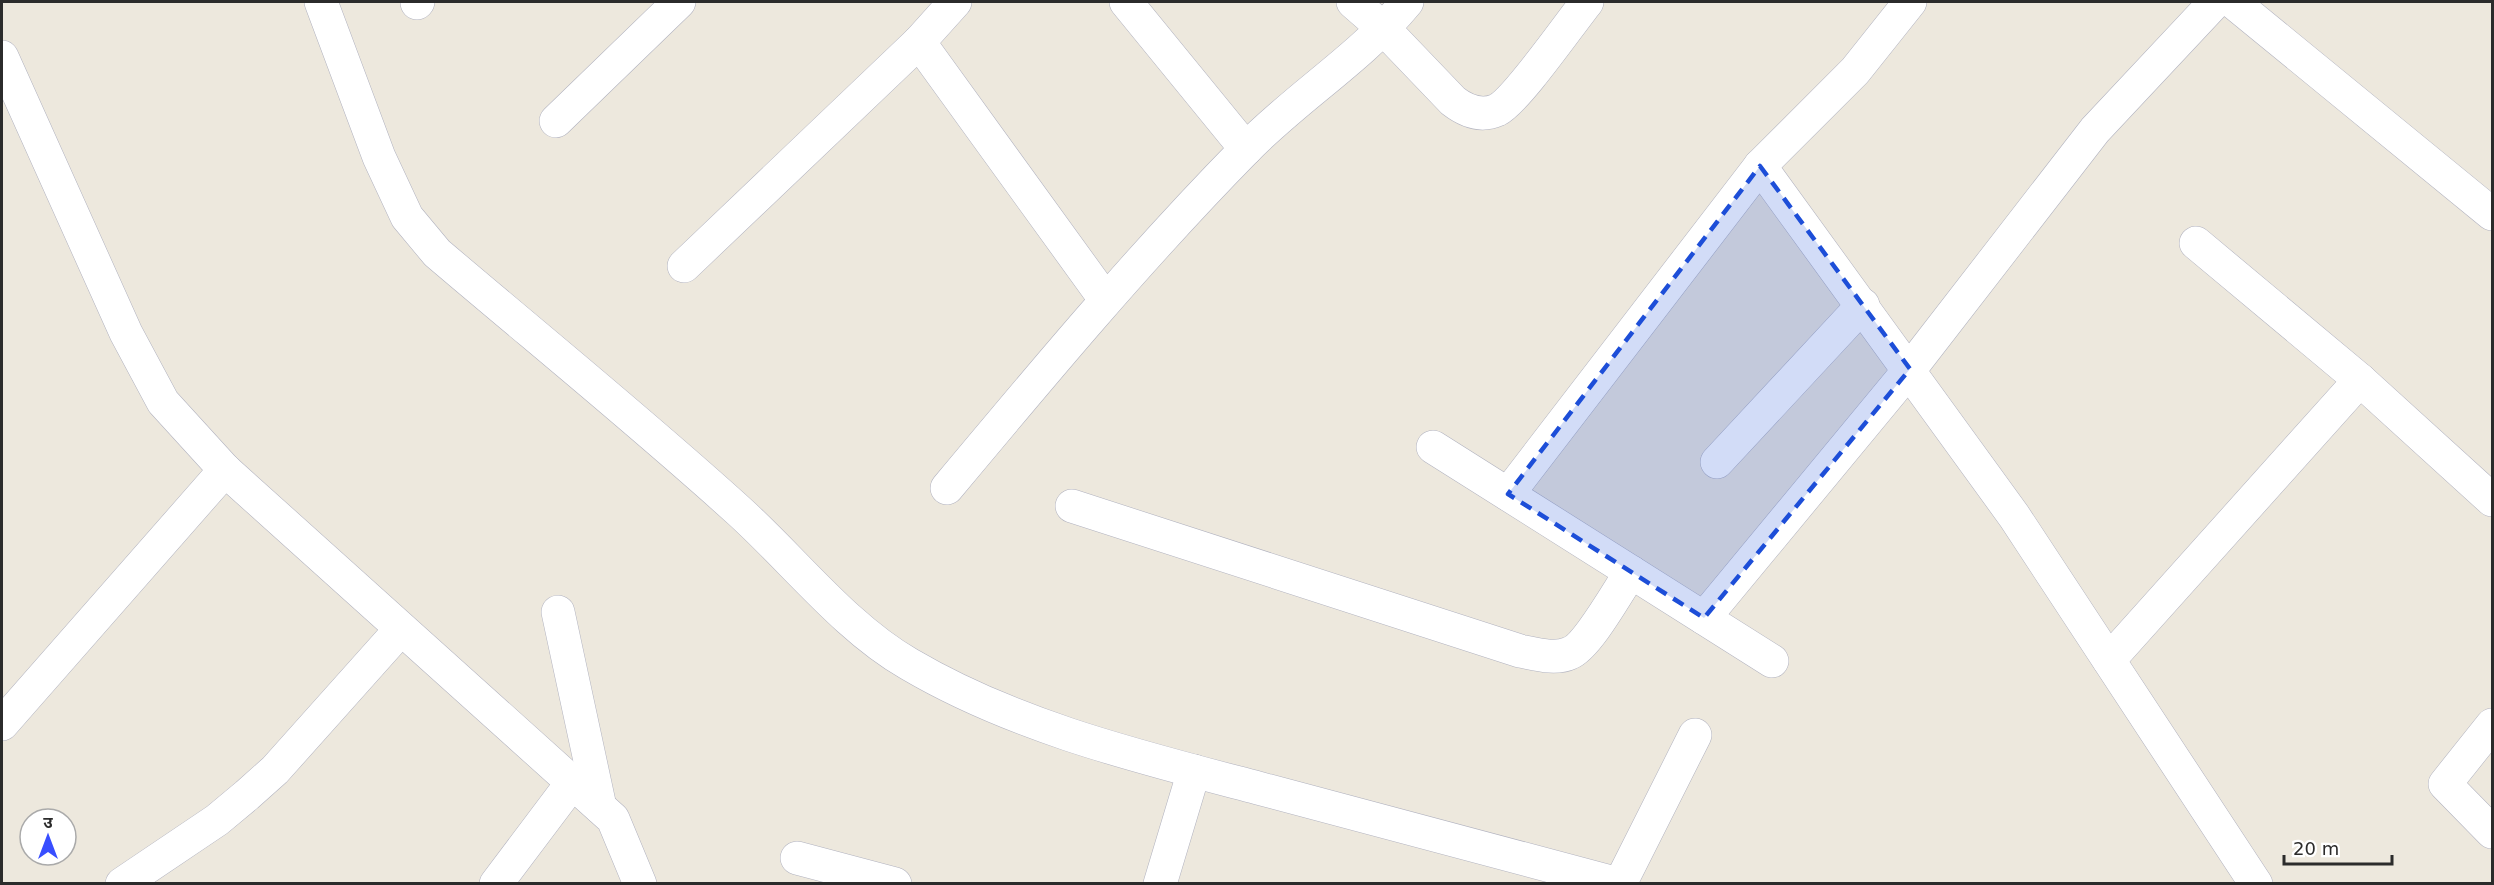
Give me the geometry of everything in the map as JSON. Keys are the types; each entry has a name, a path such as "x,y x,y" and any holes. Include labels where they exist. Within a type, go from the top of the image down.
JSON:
{"street":[{"path":"321,2 379,158 408,217 437,253 704,479 766,535 856,624 907,663 958,689 1056,731 1194,771 1619,884 1695,735"},
{"path":"556,121 679,2"},
{"path":"684,266 919,42 956,2"},
{"path":"1126,2 1245,149"},
{"path":"1353,2 1384,29 1454,101 1465,110 1480,113 1498,110 1514,96 1587,2"},
{"path":"947,488 1105,299 1245,149 1384,29 1407,2"},
{"path":"1508,494 1760,166 1855,71 1910,2"},
{"path":"1704,618 1910,369 2095,130 2215,2"},
{"path":"2233,2 2493,214"},
{"path":"919,42 1105,299"},
{"path":"2,57 126,333 163,402 225,471 613,819 640,884"},
{"path":"1760,166 1910,369 2014,516 2256,884"},
{"path":"2196,243 2360,380 2493,500"},
{"path":"1717,462 1863,305"},
{"path":"2109,660 2360,380"},
{"path":"1433,447 1772,661"},
{"path":"2,724 225,471"},
{"path":"1072,506 1520,651 1552,657 1571,653 1588,637 1631,572"},
{"path":"558,612 600,807"},
{"path":"122,884 217,820 248,795 274,770 401,629"},
{"path":"2493,725 2445,783 2493,832"},
{"path":"1160,884 1194,771"},
{"path":"496,884 572,783"},
{"path":"797,858 895,884"}],"highlighted area":[{"path":"1760,166 1910,369 1704,618 1508,494"}]}
